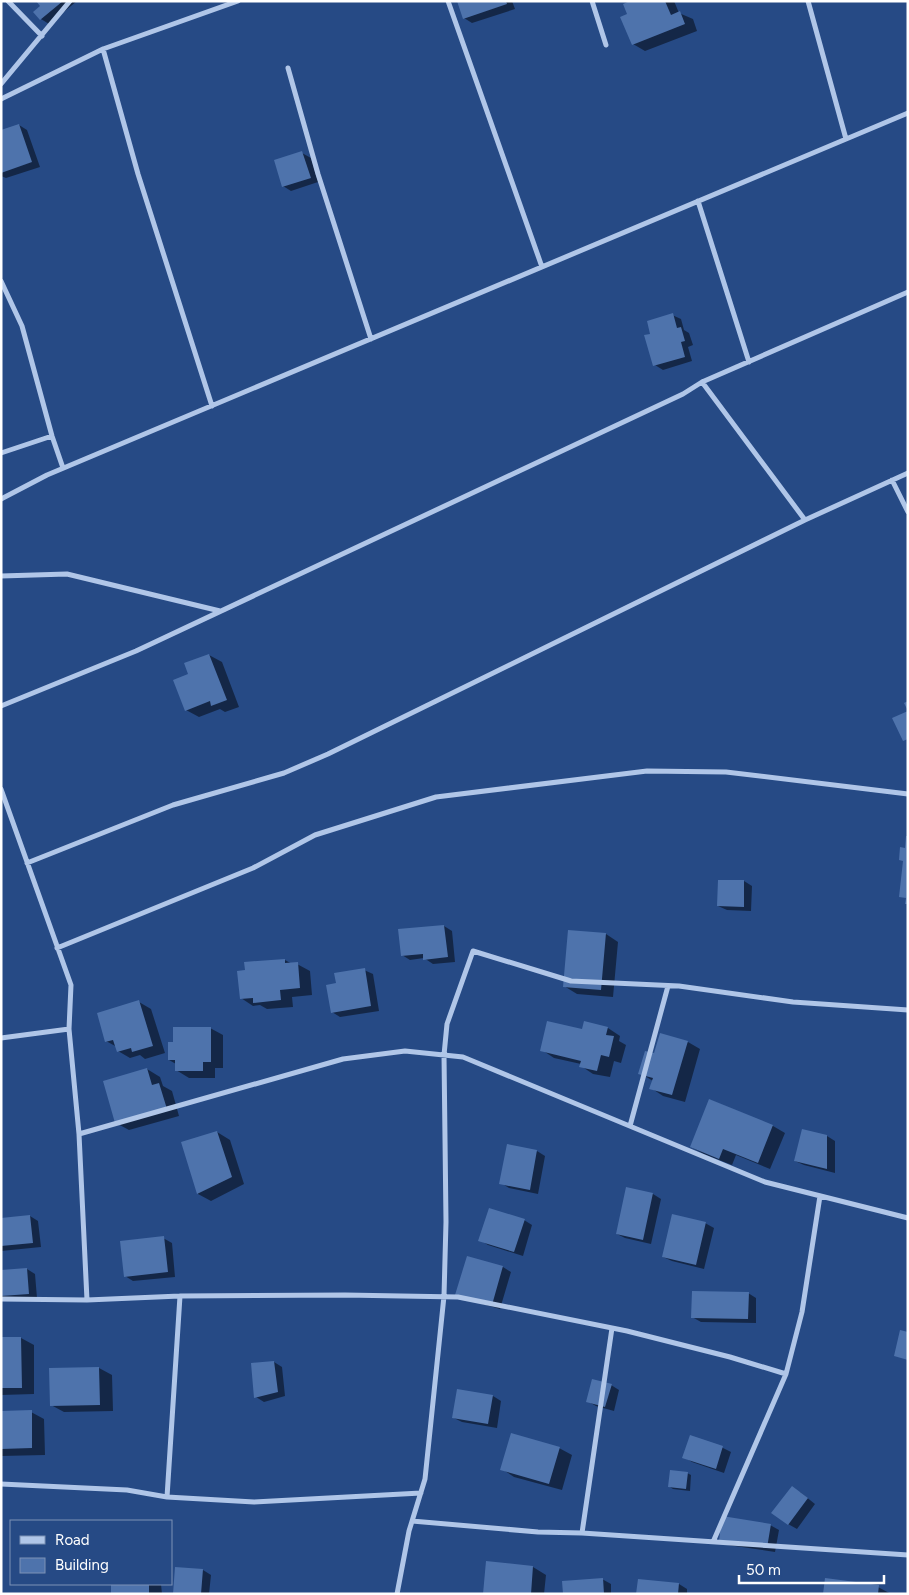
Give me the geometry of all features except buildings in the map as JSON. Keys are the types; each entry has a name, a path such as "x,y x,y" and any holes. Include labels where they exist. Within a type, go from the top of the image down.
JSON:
{"street":[{"path":"8,1 42,36"},
{"path":"1,84 70,1"},
{"path":"1,99 103,49 238,1"},
{"path":"448,1 542,267"},
{"path":"592,1 606,45"},
{"path":"808,1 846,139"},
{"path":"103,49 138,174 212,406"},
{"path":"288,68 318,174 371,339"},
{"path":"1,499 63,468 908,113"},
{"path":"698,201 748,362"},
{"path":"1,281 22,326 52,436 63,468"},
{"path":"1,706 136,651 683,394 702,382 908,292"},
{"path":"702,382 805,520"},
{"path":"1,453 52,436"},
{"path":"27,863 172,806 284,773 805,520 908,472"},
{"path":"892,480 908,512"},
{"path":"1,576 68,574 220,611"},
{"path":"57,948 253,868 315,835 436,797 647,770 726,772 908,794"},
{"path":"1,789 71,985 69,1028 79,1134 87,1300"},
{"path":"397,1594 412,1521 425,1479 444,1296 446,1212 444,1055 447,1024 473,951 571,981 668,986 793,1002 908,1010"},
{"path":"630,1126 668,986"},
{"path":"1,1038 69,1028"},
{"path":"79,1134 343,1059 405,1051 463,1057 766,1182 908,1218"},
{"path":"713,1542 786,1374 802,1312 820,1196"},
{"path":"167,1497 180,1296"},
{"path":"1,1299 87,1300 180,1296 458,1297 612,1328 730,1357 786,1374"},
{"path":"582,1533 612,1328"},
{"path":"1,1484 127,1490 167,1497 254,1502 421,1493"},
{"path":"412,1521 538,1532 582,1533 908,1555"}]}
